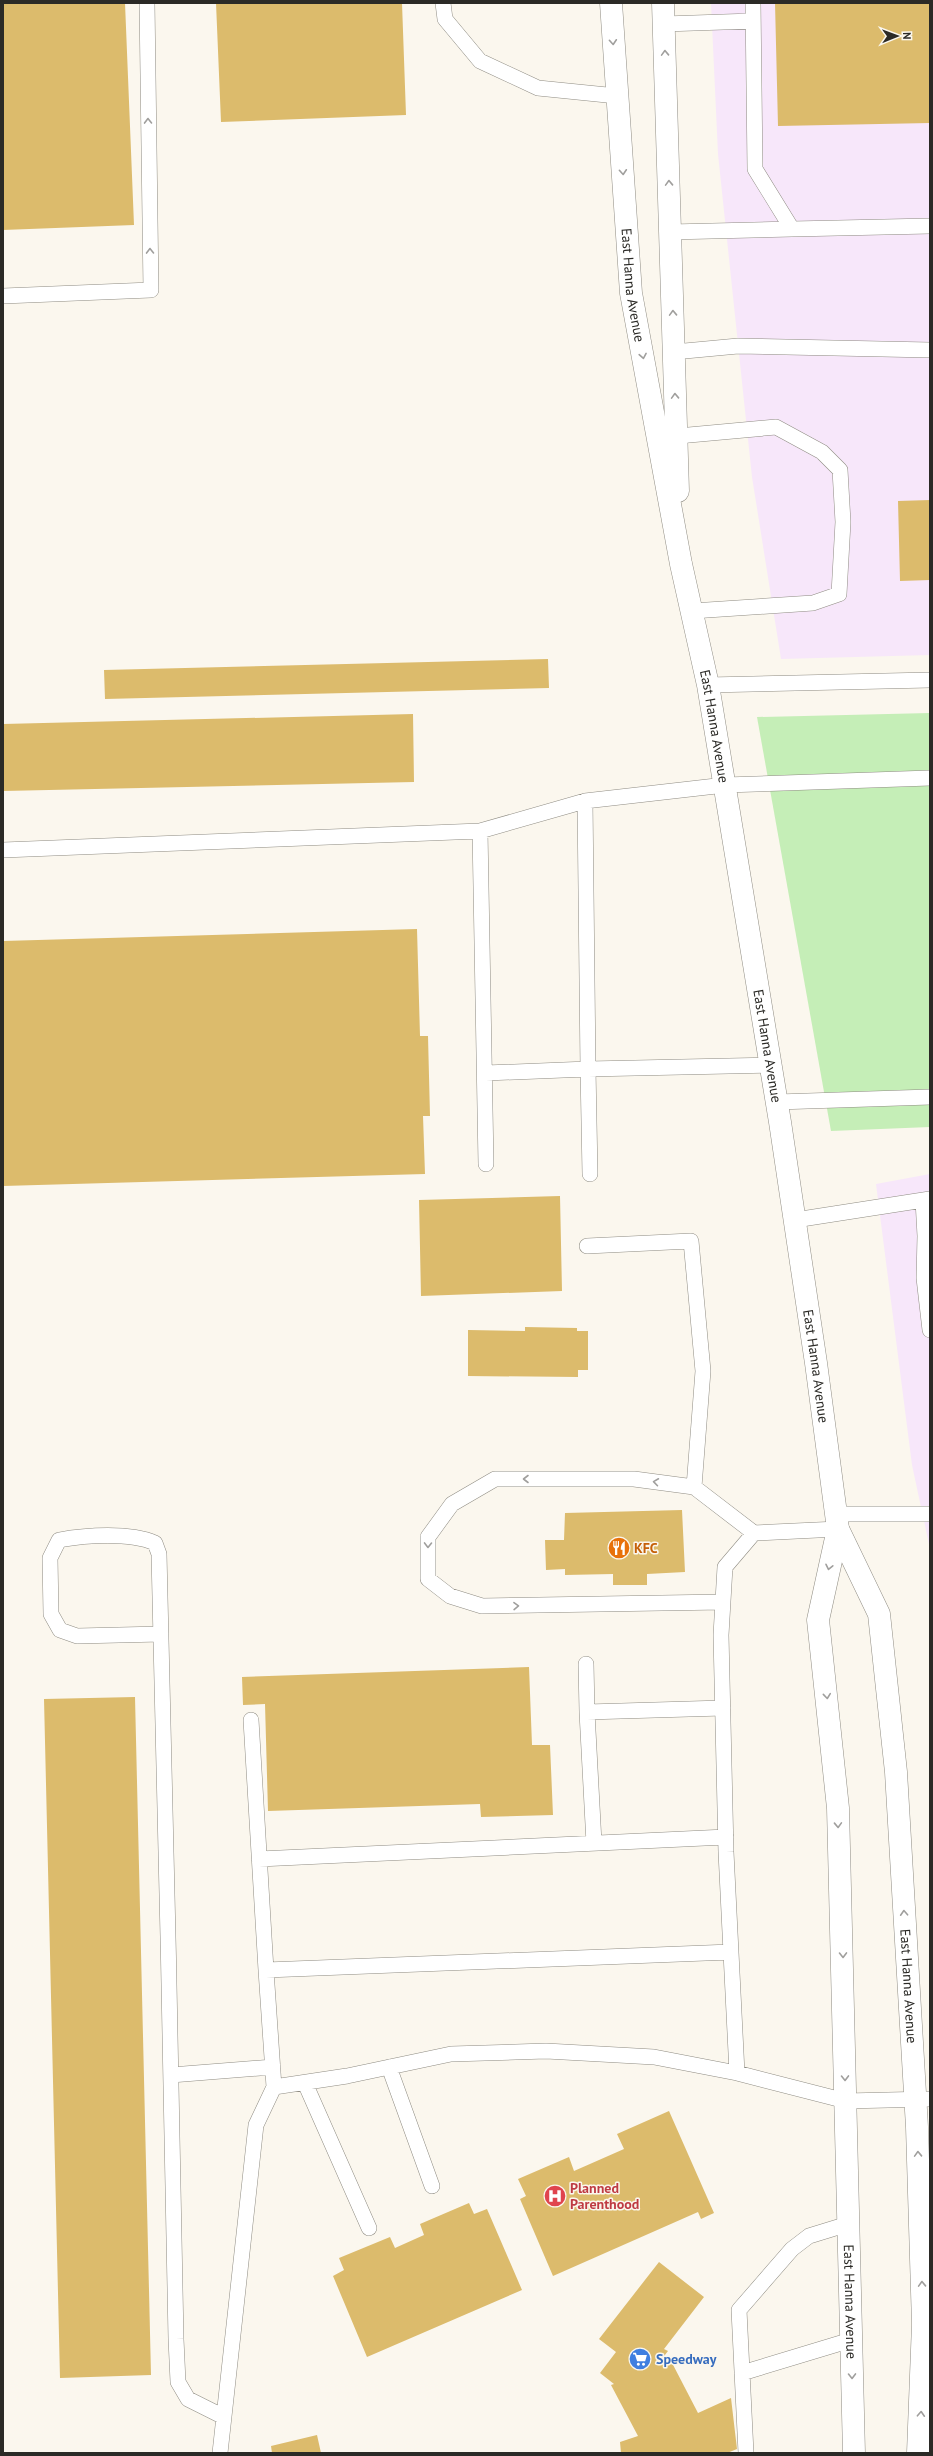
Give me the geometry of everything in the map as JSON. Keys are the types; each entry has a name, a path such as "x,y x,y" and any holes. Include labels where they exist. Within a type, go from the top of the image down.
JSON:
{"main road":[{"name":"East Hanna Avenue","path":"611,3 631,293 667,437 681,564 708,685 777,1102 795,1220 836,1522 880,1614 896,1772 923,2100 927,2331 918,2453"},
{"name":"East Hanna Avenue","path":"663,3 674,352 667,437"},
{"name":"East Hanna Avenue","path":"836,1522 818,1620 838,1808 854,2453"}],"lane":[{"path":"3,296 151,290 147,3"},
{"path":"444,3 445,19 480,61 538,88 617,96"},
{"path":"752,3 755,169 792,229"},
{"path":"664,24 753,20"},
{"path":"670,232 930,226"},
{"path":"674,352 738,346 930,350"},
{"path":"667,437 776,427 822,452 840,470 843,522 839,594 813,603 692,611"},
{"path":"708,685 930,680"},
{"path":"3,850 480,831 585,801 725,785 930,778"},
{"path":"585,801 590,1174"},
{"path":"480,831 486,1073 486,1164"},
{"path":"486,1073 771,1065"},
{"path":"777,1102 930,1097"},
{"path":"795,1220 927,1200 924,1278 930,1330"},
{"path":"587,1246 691,1241 703,1371 694,1487"},
{"path":"723,1602 482,1606 450,1596 428,1579 428,1537 452,1504 495,1479 634,1479 694,1487 754,1533"},
{"path":"737,2073 726,1837 721,1635 725,1567 754,1533 836,1522 930,1514"},
{"path":"161,1634 77,1636 60,1630 51,1614 50,1558 59,1540 77,1537 142,1537 155,1543 159,1554 161,1634 178,2382 188,2399 224,2417"},
{"path":"586,1664 594,1844"},
{"path":"587,1712 723,1708"},
{"path":"220,2453 256,2125 274,2087 251,1720"},
{"path":"259,1860 726,1837"},
{"path":"266,1970 731,1952"},
{"path":"274,2087 305,2083 451,2054 546,2051 654,2057 737,2073 846,2101 923,2100"},
{"path":"171,2075 273,2067"},
{"path":"389,2067 432,2186"},
{"path":"305,2083 369,2228"},
{"path":"746,2453 739,2310 792,2249 809,2236 848,2224"},
{"path":"742,2372 851,2340"}],"shaded area":[{"path":"711,3 930,3 930,655 781,659 752,477 718,154"},
{"path":"930,1174 930,1549 912,1465 876,1184"}],"green space":[{"path":"930,713 930,1127 831,1131 757,717"}],"building":[{"path":"3,3 125,3 134,225 3,230"},
{"path":"216,3 402,3 406,115 221,122"},
{"path":"775,3 930,3 930,123 778,126"},
{"path":"930,500 930,580 900,581 898,501"},
{"path":"548,659 549,688 105,699 104,670"},
{"path":"413,714 414,782 3,791 3,724"},
{"path":"417,929 420,1036 428,1036 430,1116 423,1116 425,1174 3,1186 3,941"},
{"path":"560,1196 562,1291 421,1296 419,1200"},
{"path":"525,1327 577,1328 577,1331 588,1331 588,1370 578,1370 578,1377 468,1376 468,1330 525,1331"},
{"path":"682,1510 685,1572 647,1574 647,1585 613,1585 613,1574 565,1575 565,1569 546,1570 545,1540 564,1540 565,1513"},
{"path":"529,1667 532,1745 550,1745 553,1815 481,1817 480,1804 268,1811 265,1704 243,1705 242,1677"},
{"path":"135,1697 151,2375 60,2378 44,1699"},
{"path":"669,2111 714,2213 701,2219 698,2212 553,2276 520,2199 526,2196 518,2179 569,2157 574,2171 624,2149 617,2134"},
{"path":"469,2203 474,2214 487,2209 522,2290 367,2357 333,2276 344,2270 339,2258 390,2237 395,2248 424,2235 420,2224"},
{"path":"659,2262 704,2297 664,2349 668,2351 658,2364 670,2359 698,2413 731,2398 737,2449 727,2453 621,2453 620,2442 638,2436 611,2385 614,2384 600,2373 616,2352 599,2339"},
{"path":"317,2435 321,2453 272,2453 271,2446"}],"place":[{"name":"KFC","path":"619,1548"},
{"name":"Planned Parenthood","path":"555,2196"},
{"name":"Speedway","path":"640,2359"}]}
